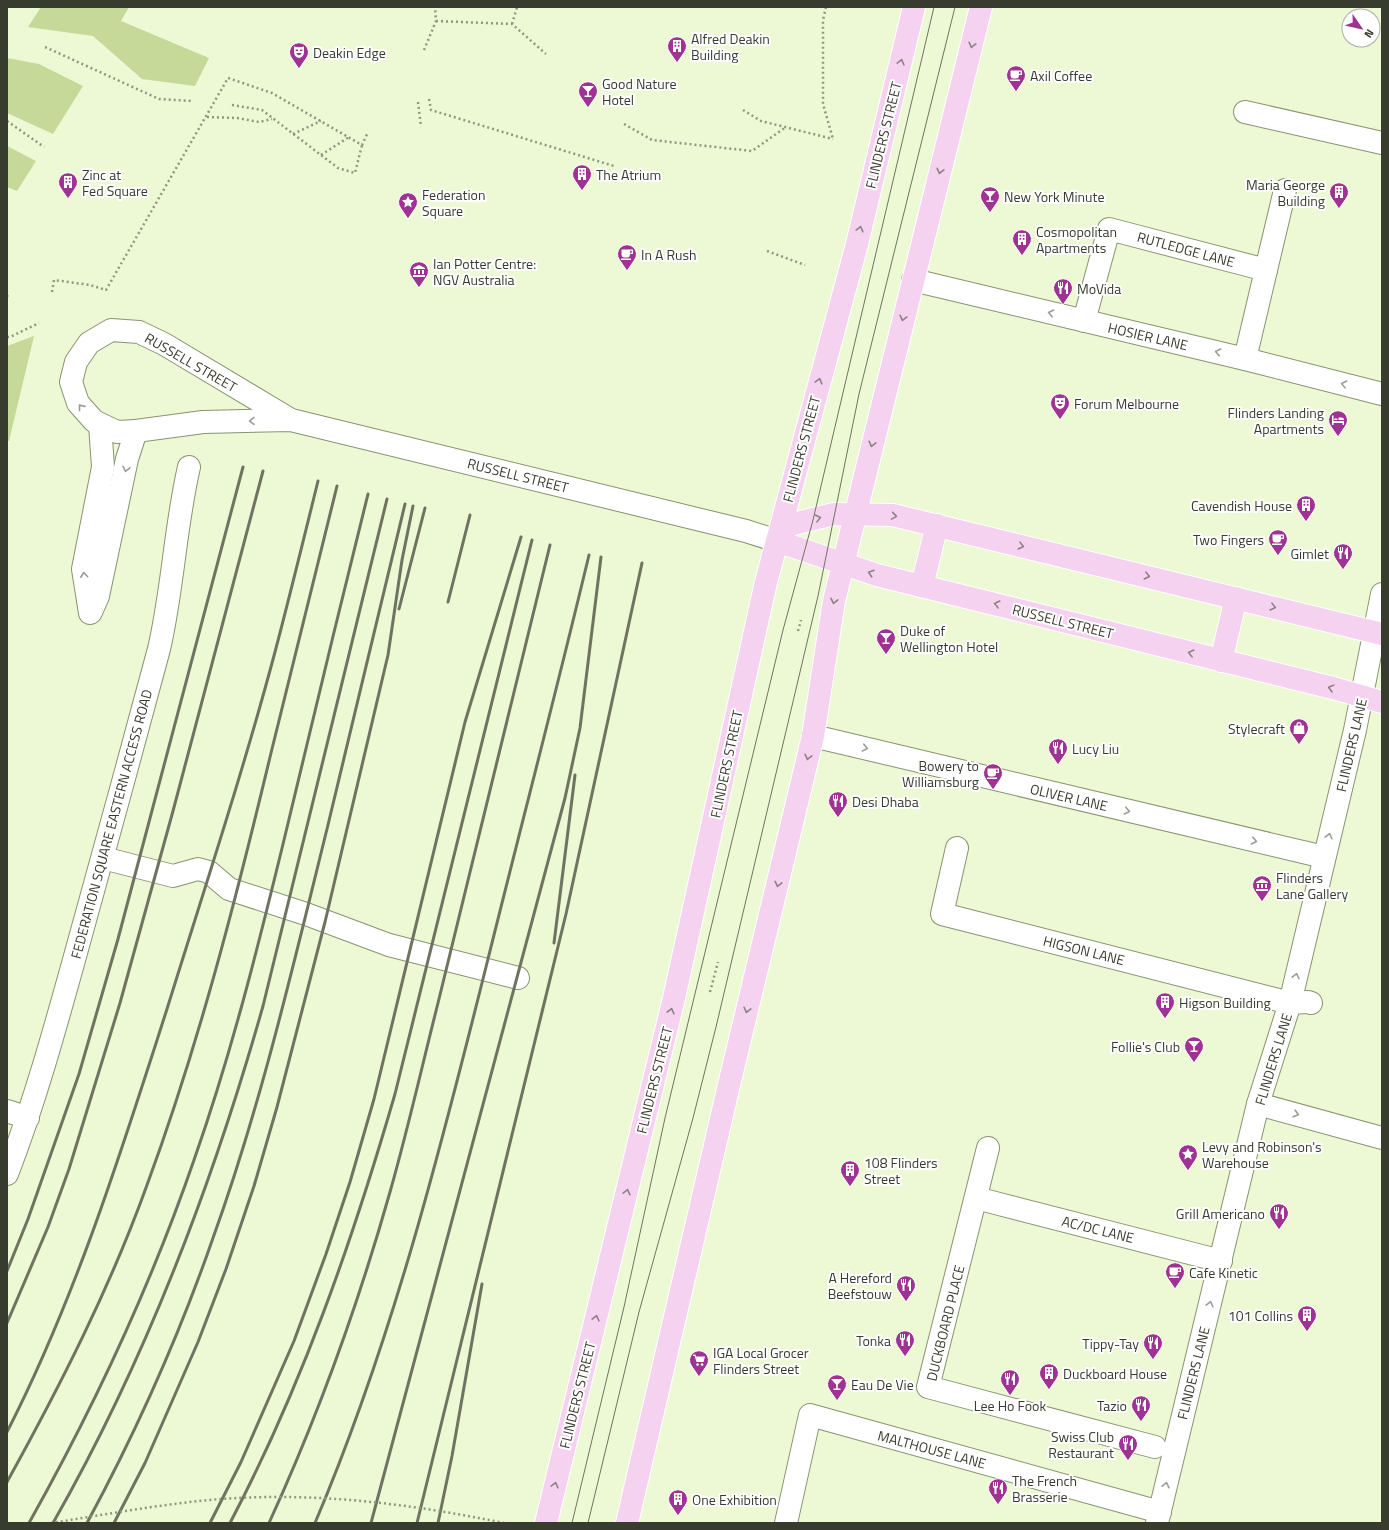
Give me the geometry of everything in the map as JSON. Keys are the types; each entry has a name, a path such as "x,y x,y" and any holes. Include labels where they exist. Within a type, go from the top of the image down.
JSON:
{"main road":[{"name":"FLINDERS STREET","path":"546,1523 674,998 761,604 857,244 914,7"},
{"path":"627,1523 727,1093 813,736 834,601 981,7"},
{"path":"779,534 834,514 893,515 1378,633"},
{"path":"922,586 936,525"},
{"name":"RUSSELL STREET","path":"779,534 844,564 876,575 1372,699"},
{"path":"1221,661 1236,598"}],"street":[{"path":"1245,112 1382,143"},
{"path":"1245,359 1285,190"},
{"name":"RUTLEDGE LANE","path":"1084,321 1109,229 1266,270"},
{"name":"HOSIER LANE","path":"913,280 1245,359 1382,394"},
{"name":"RUSSELL STREET","path":"291,420 157,341 139,332 112,330 89,343 76,362 72,382 78,403 100,425 117,432 136,431 203,422 291,420 746,531 779,534"},
{"path":"100,425 103,467 83,569 90,613 98,596 128,459 136,431"},
{"name":"FEDERATION SQUARE EASTERN ACCESS ROAD","path":"7,1174 28,1118 103,858 166,620 177,528 189,467"},
{"name":"FLINDERS LANE","path":"1158,1517 1258,1104 1300,1003 1324,856 1372,699 1382,594"},
{"name":"OLIVER LANE","path":"813,736 1324,856"},
{"name":"HIGSON LANE","path":"957,848 942,914 1300,1003"},
{"path":"103,858 173,876 198,869 209,872 229,889 306,914 389,945 518,978"},
{"path":"1258,1104 1382,1138"},
{"path":"7,1110 28,1118"},
{"name":"DUCKBOARD PLACE","path":"988,1148 928,1386 1155,1447"},
{"name":"AC/DC LANE","path":"976,1198 1221,1261"},
{"name":"MALTHOUSE LANE","path":"786,1523 810,1415 1158,1517"}],"path":[{"path":"424,50 436,21 435,7"},
{"path":"512,24 517,7"},
{"path":"743,110 761,121 833,139 823,104 823,20 826,7"},
{"path":"436,21 512,24 546,54"},
{"path":"45,47 159,99 191,101"},
{"path":"52,292 54,280 90,285 106,290 208,117 228,78 272,93 362,145"},
{"path":"429,99 431,110 614,166"},
{"path":"418,102 421,127"},
{"path":"232,105 262,110 338,168 355,173 362,145 368,132"},
{"path":"208,117 237,118 259,122 272,119"},
{"path":"292,134 321,121"},
{"path":"7,122 44,147"},
{"path":"624,124 652,140 752,151 786,127"},
{"path":"321,155 349,137"},
{"path":"766,251 805,265"},
{"path":"7,297 8,293"},
{"path":"7,337 10,337 39,323"},
{"path":"710,992 718,962"},
{"path":"50,1523 210,1500 282,1497 363,1500 448,1512 504,1523"}],"green space":[{"path":"41,7 129,7 121,21 209,58 195,86 142,79 93,36 28,27"},
{"path":"7,58 39,64 83,86 53,134 7,113"},
{"path":"7,146 36,161 17,191 7,187"},
{"path":"34,336 9,441 7,441 7,346"}],"tram line":[{"path":"572,1523 624,1307 665,1118 783,630 813,520 934,7"},
{"path":"588,1523 639,1312 693,1118 716,1027 818,596 859,394 955,7"}],"railway":[{"path":"7,1271 28,1219 79,1074 118,939 243,467"},
{"path":"7,1323 48,1227 69,1169 120,1003 173,811 263,471"},
{"path":"7,1432 32,1381 76,1277 96,1224 167,1009 250,742 292,588 318,481"},
{"path":"7,1482 65,1373 100,1299 133,1223 166,1132 200,1025 230,917 337,486"},
{"path":"29,1523 76,1435 120,1345 159,1253 194,1160 220,1081 243,1001 284,840 368,494"},
{"path":"53,1523 87,1461 118,1399 147,1335 174,1271 222,1140 263,1006 387,499"},
{"path":"87,1523 123,1454 156,1383 186,1311 213,1238 246,1137 302,932 405,504"},
{"path":"114,1523 145,1463 198,1342 226,1269 254,1186 277,1107 325,922 388,655 402,560 413,506"},
{"path":"399,609 425,508"},
{"path":"448,602 470,515"},
{"path":"210,1523 241,1462 294,1341 326,1254 350,1182 374,1099 465,722 521,537"},
{"path":"230,1523 256,1471 303,1366 343,1259 379,1149 395,1094 532,540"},
{"path":"269,1523 304,1442 336,1360 378,1234 415,1098 550,545"},
{"path":"315,1523 367,1387 390,1318 431,1178 468,1038 589,555"},
{"path":"371,1523 565,798 580,728 601,557"},
{"path":"417,1523 566,914 642,563"},
{"path":"554,943 575,775"},
{"path":"438,1523 452,1456 482,1284"}],"place":[{"name":"Alfred Deakin Building","path":"677,63"},
{"name":"Deakin Edge","path":"299,69"},
{"name":"Axil Coffee","path":"1016,92"},
{"name":"Good Nature Hotel","path":"588,108"},
{"name":"The Atrium","path":"582,191"},
{"name":"Zinc at Fed Square","path":"68,199"},
{"name":"Maria George Building","path":"1339,209"},
{"name":"New York Minute","path":"990,213"},
{"name":"Federation Square","path":"408,219"},
{"name":"Cosmopolitan Apartments","path":"1022,256"},
{"name":"In A Rush","path":"627,271"},
{"name":"Ian Potter Centre: NGV Australia","path":"419,288"},
{"name":"MoVida","path":"1063,305"},
{"name":"Forum Melbourne","path":"1060,420"},
{"name":"Flinders Landing Apartments","path":"1338,437"},
{"name":"Cavendish House","path":"1306,522"},
{"name":"Two Fingers","path":"1278,556"},
{"name":"Gimlet","path":"1343,570"},
{"name":"Duke of Wellington Hotel","path":"886,655"},
{"name":"Stylecraft","path":"1299,745"},
{"name":"Lucy Liu","path":"1058,765"},
{"name":"Bowery to Williamsburg","path":"993,790"},
{"name":"Desi Dhaba","path":"838,818"},
{"name":"Flinders Lane Gallery","path":"1262,902"},
{"name":"Higson Building","path":"1165,1019"},
{"name":"Follie's Club","path":"1194,1063"},
{"name":"Levy and Robinson's Warehouse","path":"1188,1171"},
{"name":"108 Flinders Street","path":"850,1187"},
{"name":"Grill Americano","path":"1279,1230"},
{"name":"Cafe Kinetic","path":"1175,1289"},
{"name":"A Hereford Beefstouw","path":"906,1302"},
{"name":"101 Collins","path":"1307,1332"},
{"name":"Tonka","path":"905,1357"},
{"name":"Tippy-Tay","path":"1153,1360"},
{"name":"IGA Local Grocer Flinders Street","path":"699,1377"},
{"name":"Duckboard House","path":"1049,1390"},
{"name":"Lee Ho Fook","path":"1010,1396"},
{"name":"Eau De Vie","path":"837,1401"},
{"name":"Tazio","path":"1141,1422"},
{"name":"Swiss Club Restaurant","path":"1128,1461"},
{"name":"The French Brasserie","path":"998,1505"},
{"name":"One Exhibition","path":"678,1516"}]}
